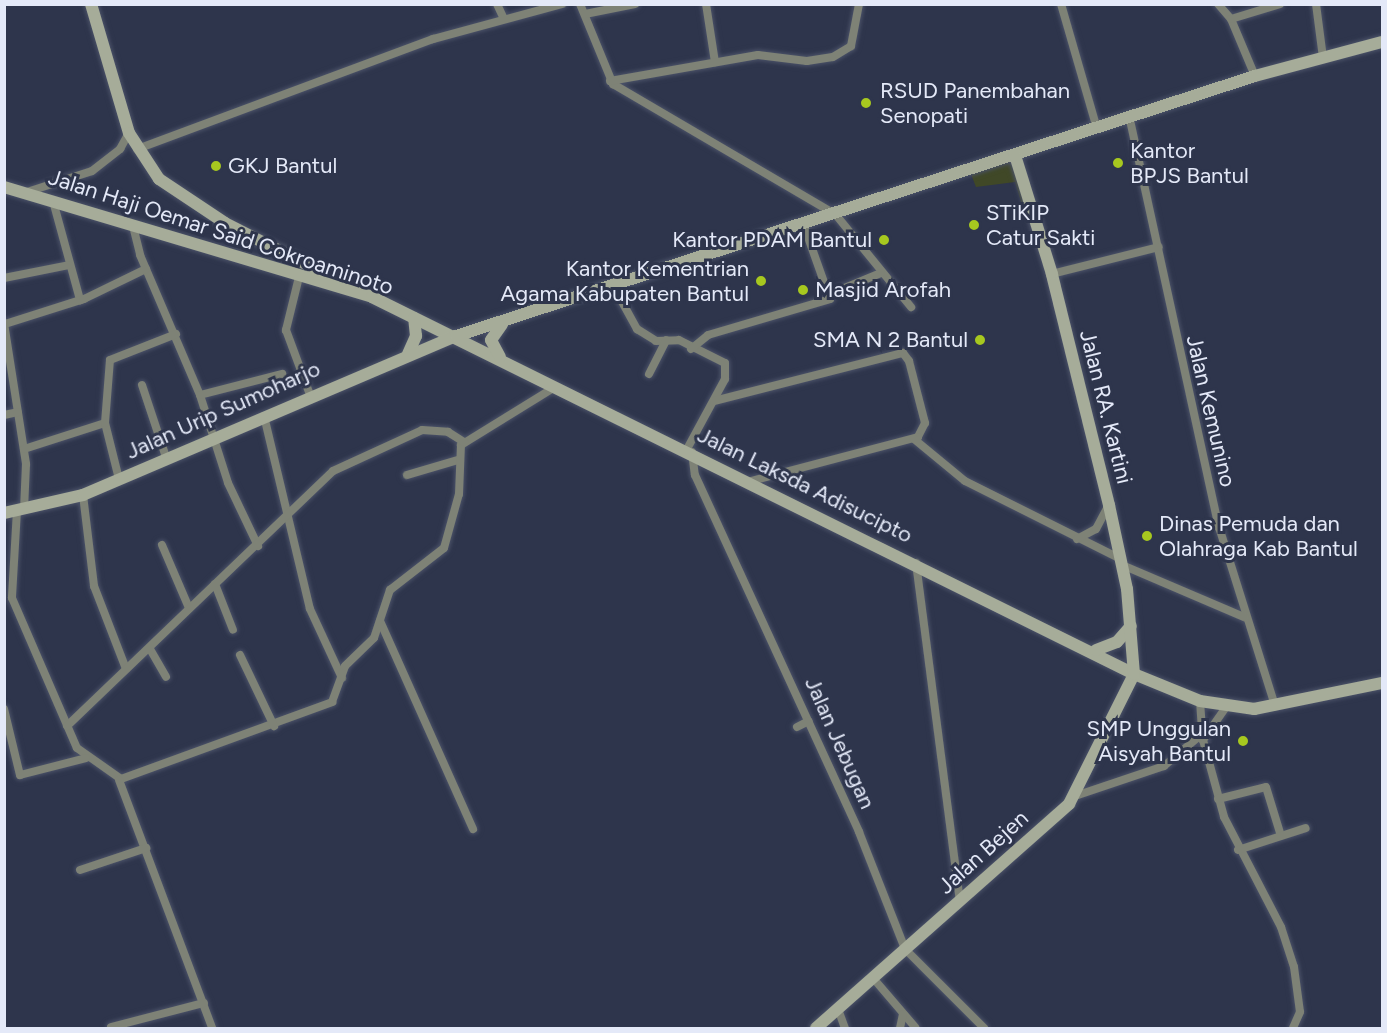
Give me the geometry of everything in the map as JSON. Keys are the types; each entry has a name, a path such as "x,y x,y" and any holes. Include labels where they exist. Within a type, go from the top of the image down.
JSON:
{"main road":[{"path":"91,4 129,133 137,149 180,197 372,297"},
{"name":"Jalan Urip Sumoharjo","path":"15,511 82,495 310,394 456,336 615,289 1015,155 1130,120 1255,76 1383,42"},
{"name":"Jalan RA. Kartini","path":"1015,155 1052,274 1109,505 1122,562 1131,626 1134,674"},
{"name":"Jalan Haji Oemar Said Cokroaminoto","path":"4,187 27,192 298,277 372,297 456,336"},
{"path":"408,354 416,336 414,318"},
{"path":"502,359 492,340 505,322"},
{"name":"Jalan Laksda Adisucipto","path":"456,336 555,387 1096,650 1134,674 1225,708"},
{"path":"1096,650 1117,642 1131,626"},
{"name":"Jalan Bejen","path":"816,1029 1076,796 1134,674"},
{"path":"1225,708 1275,706 1383,682"}],"street":[{"path":"497,4 503,17"},
{"path":"137,149 430,40 503,17 562,4"},
{"path":"580,4 610,81 836,215 911,307"},
{"path":"585,14 635,4"},
{"path":"706,4 715,62"},
{"path":"610,81 667,75 715,62 758,55 807,61 833,57 851,46 859,4"},
{"path":"1060,4 1097,129"},
{"path":"1218,4 1231,20 1255,76"},
{"path":"1231,20 1280,4"},
{"path":"1316,4 1323,58"},
{"name":"Jalan Kemunino","path":"1130,120 1159,247 1181,361 1244,617 1275,706"},
{"path":"27,192 92,171 120,149 129,133"},
{"path":"53,201 80,300"},
{"path":"133,226 146,268 200,395 212,438 258,546"},
{"path":"804,226 830,294"},
{"path":"1052,274 1159,247"},
{"path":"4,278 69,265"},
{"path":"146,268 80,300 5,323 24,449 15,511 8,595 67,726 86,758 119,780 212,1029"},
{"path":"691,349 708,336 824,302 830,294 881,273"},
{"path":"298,277 288,304 286,330 310,394"},
{"path":"615,289 632,324 656,341 679,340 691,349 725,363 727,373 689,451"},
{"path":"119,479 105,423 110,360 176,334"},
{"path":"649,375 666,340"},
{"path":"714,401 906,353 925,423 914,439 752,481"},
{"path":"200,395 282,374"},
{"path":"142,385 166,457"},
{"path":"119,780 324,708 336,696 345,666 374,638 393,586 431,563 444,548 459,494 458,460 464,442 555,387"},
{"path":"4,415 18,412"},
{"path":"264,416 310,609 342,678"},
{"path":"24,449 105,423"},
{"path":"67,726 150,649 189,608 258,546 333,471 392,440 437,429 464,442"},
{"path":"914,439 954,475 1122,562 1244,617"},
{"name":"Jalan Jebugan","path":"689,451 695,475 809,721 905,949 984,1029"},
{"path":"407,475 458,460"},
{"path":"82,495 94,586 126,669"},
{"path":"1077,538 1096,529 1109,505"},
{"path":"162,545 189,608"},
{"path":"916,563 960,900"},
{"path":"215,584 233,630"},
{"path":"380,621 473,829"},
{"path":"150,649 166,677"},
{"path":"240,655 274,726"},
{"path":"1200,700 1203,737 1218,799 1238,850 1284,935 1300,1004 1293,1029"},
{"path":"1076,796 1164,766 1203,737 1225,708"},
{"path":"4,709 20,775 86,758"},
{"path":"797,727 809,721"},
{"path":"1218,799 1266,787 1281,836"},
{"path":"1238,850 1306,828"},
{"path":"80,870 146,848"},
{"path":"873,978 915,1027"},
{"path":"111,1027 204,1003"},
{"path":"838,1009 845,1029"},
{"path":"900,1029 903,1014"}],"green space":[{"path":"1016,154 1037,215 1026,218 1015,182 976,187 969,169"}],"place":[{"name":"RSUD Panembahan Senopati","path":"866,103"},
{"name":"Kantor BPJS Bantul","path":"1118,163"},
{"name":"GKJ Bantul","path":"216,166"},
{"name":"STiKIP Catur Sakti","path":"974,225"},
{"name":"Kantor PDAM Bantul","path":"884,240"},
{"name":"Kantor Kementrian Agama Kabupaten Bantul","path":"761,281"},
{"name":"Masjid Arofah","path":"803,290"},
{"name":"SMA N 2 Bantul","path":"980,340"},
{"name":"Dinas Pemuda dan Olahraga Kab Bantul","path":"1147,536"},
{"name":"SMP Unggulan Aisyah Bantul","path":"1243,741"}]}
